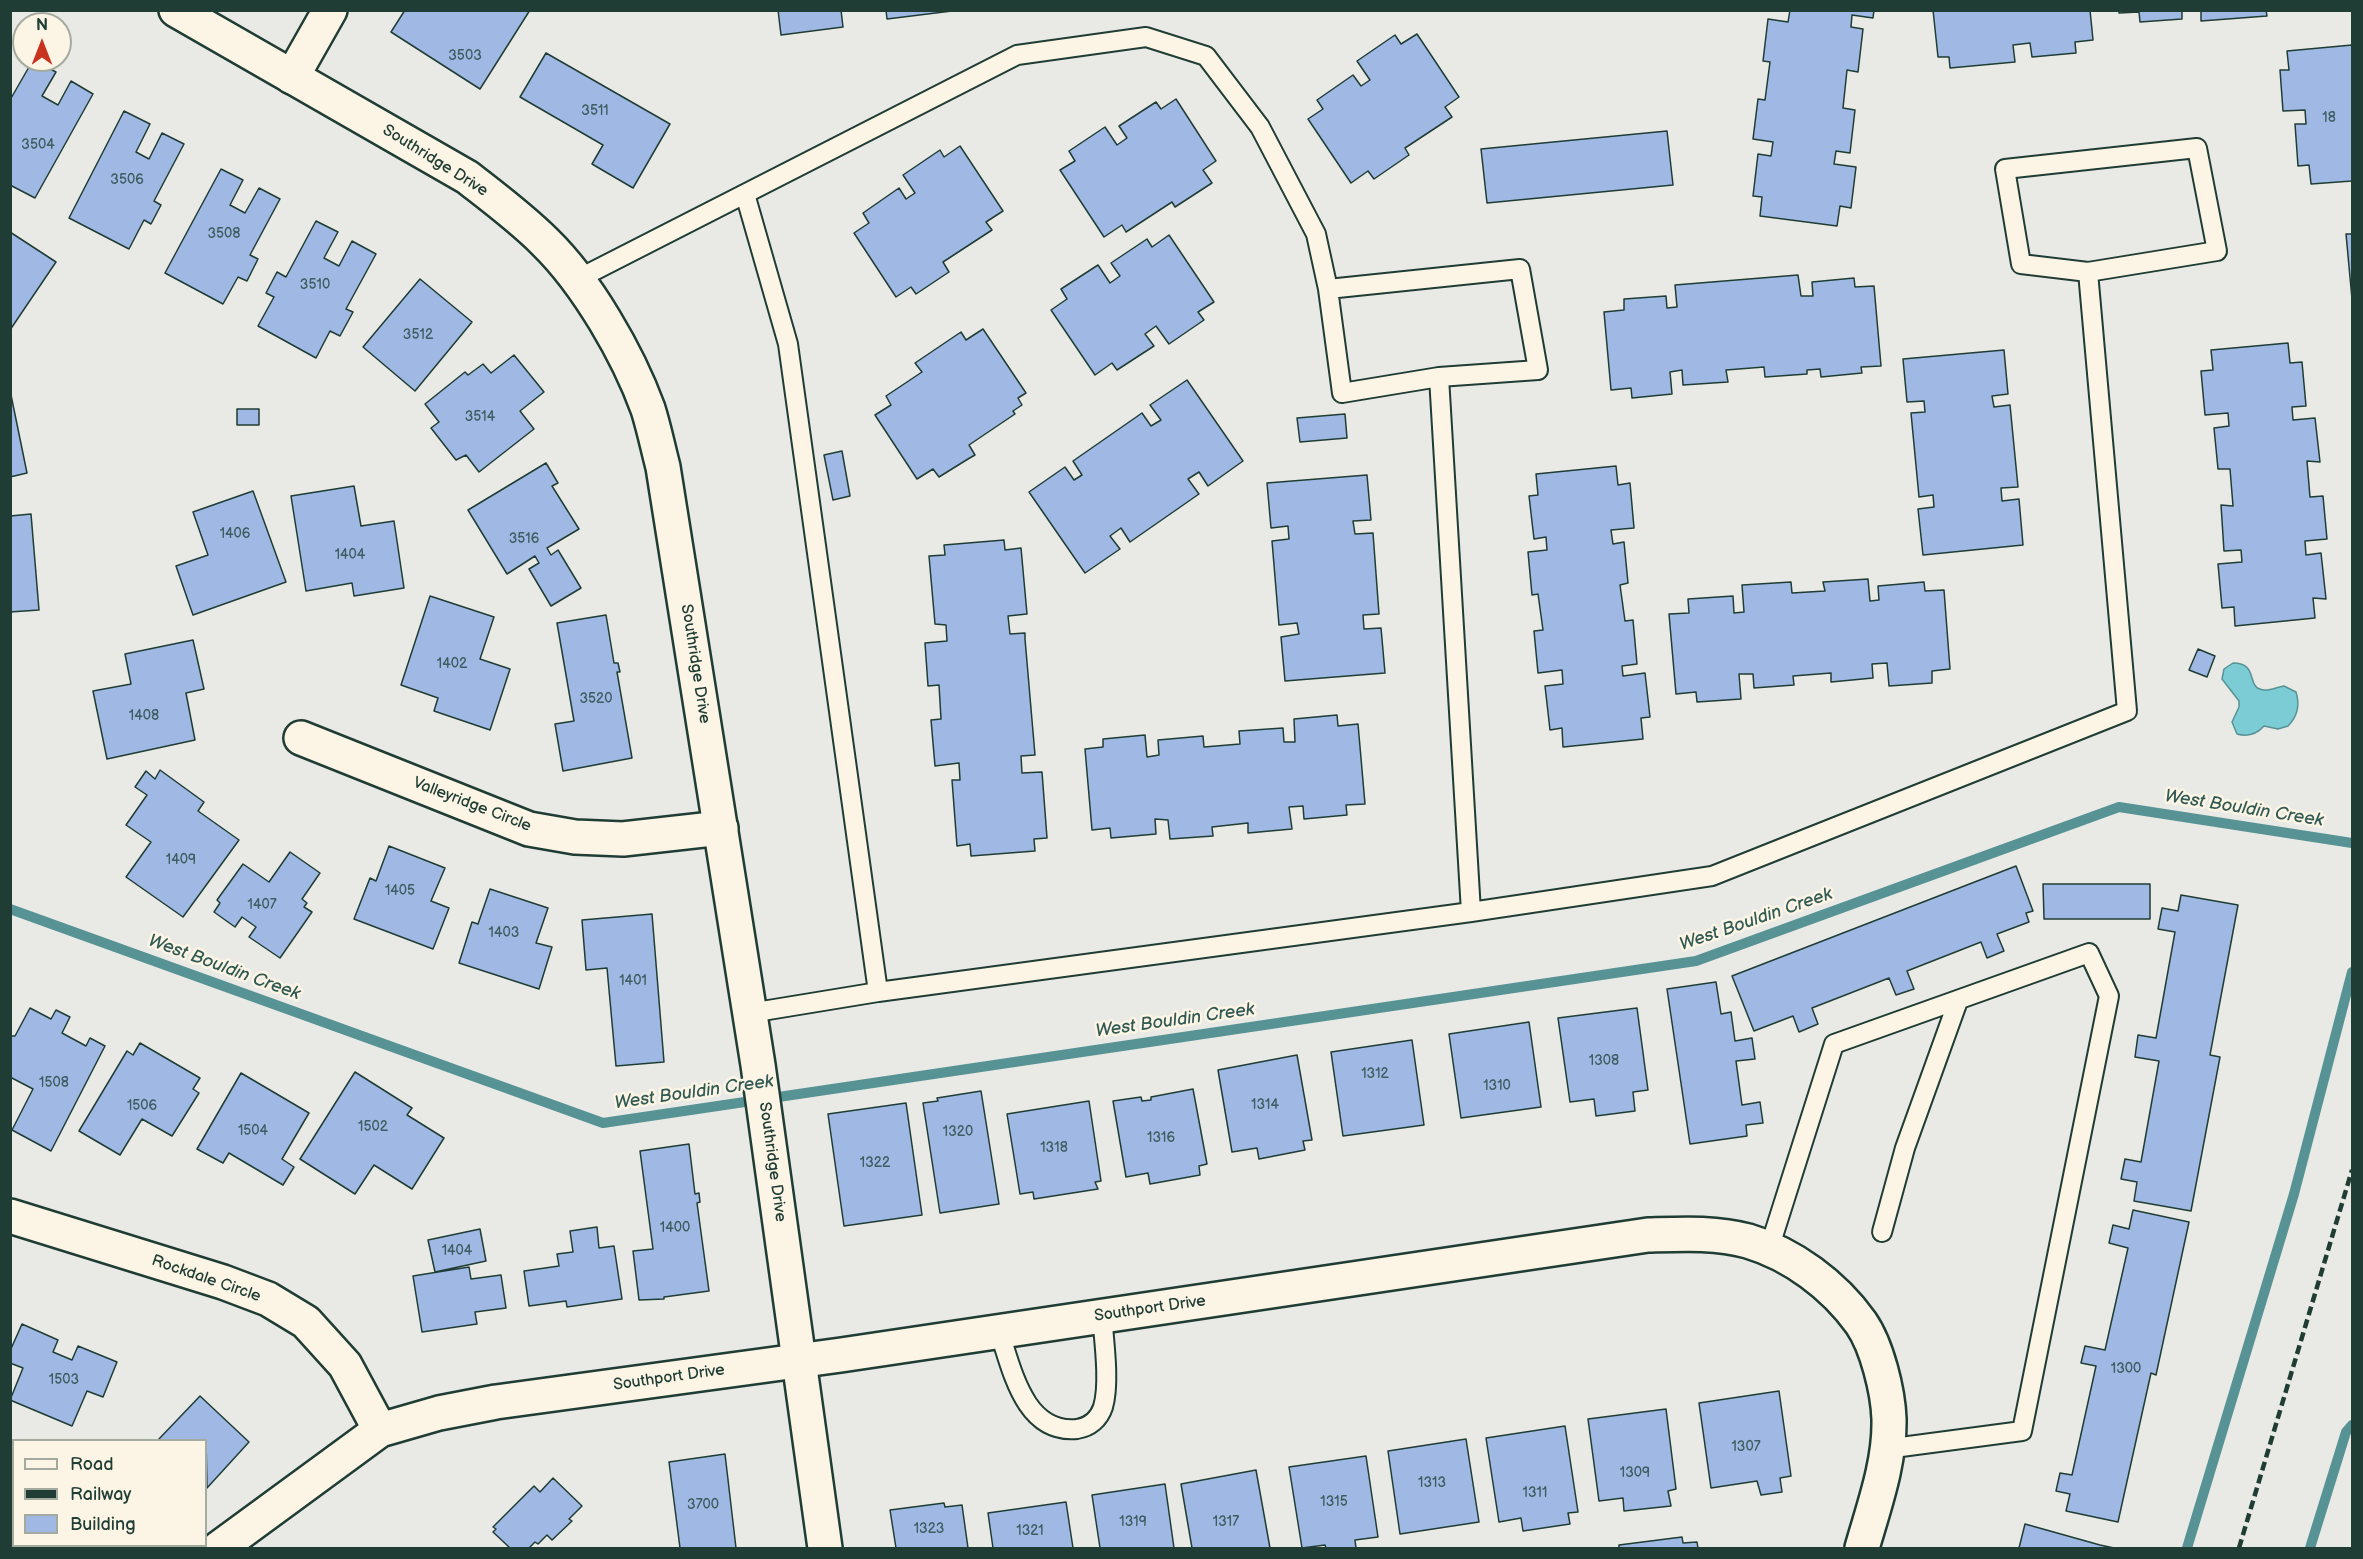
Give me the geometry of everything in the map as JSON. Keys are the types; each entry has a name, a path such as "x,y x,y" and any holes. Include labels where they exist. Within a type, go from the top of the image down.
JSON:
{"street":[{"name":"Southridge Drive","path":"176,10 467,177 507,207 547,243 576,280 605,321 629,364 651,422 663,467 758,1065 801,1360 825,1548"},
{"path":"292,76 330,10"},
{"name":"Valleyridge Circle","path":"301,738 529,829 575,837 623,839 721,828"},
{"name":"Rockdale Circle","path":"10,1216 223,1282 268,1299 306,1322 345,1365 380,1430"},
{"name":"Southport Drive","path":"219,1548 380,1430 440,1413 496,1402 801,1360 1648,1235 1700,1234 1747,1241 1787,1256 1825,1284 1862,1324 1882,1368 1888,1419 1884,1469 1862,1548"}],"lane":[{"path":"576,280 1017,55 1146,37 1206,56 1260,128 1316,234 1328,290 1342,393 1439,377 1538,370 1520,269 1328,290"},
{"path":"2197,148 2217,251 2088,272 2021,264 2005,169 2197,148"},
{"path":"745,194 788,344 878,992"},
{"path":"750,1013 878,992 1471,912 1712,876 2127,711 2088,272"},
{"path":"1439,377 1471,912"},
{"path":"1769,1249 1834,1044 2090,953 2109,996 2022,1431 1886,1449"},
{"path":"1882,1232 1905,1148 1958,1001"},
{"path":"999,1331 1019,1389 1036,1415 1051,1426 1066,1430 1084,1428 1099,1418 1104,1405 1105,1357 1102,1316"}],"water":[{"path":"2233,663 2247,667 2258,689 2269,690 2284,686 2296,692 2297,710 2288,726 2278,729 2264,726 2252,734 2237,734 2232,722 2239,707 2239,701 2222,679 2224,669"}],"building":[{"path":"405,10 530,10 480,89 391,32"},
{"path":"778,10 841,10 843,27 781,35"},
{"path":"886,10 952,10 952,11 887,19"},
{"path":"1790,10 1874,10 1873,18 1852,15 1851,27 1863,29 1858,72 1847,70 1843,108 1855,110 1850,153 1836,151 1834,164 1856,167 1851,208 1840,206 1837,226 1760,216 1762,197 1753,196 1758,154 1771,156 1773,142 1753,139 1758,99 1765,100 1770,62 1763,61 1768,19 1788,22"},
{"path":"1933,10 2090,10 2093,40 2075,42 2076,53 2032,57 2030,43 2013,45 2015,62 1950,68 1949,57 1938,57"},
{"path":"2119,10 2182,10 2182,19 2140,22 2139,12 2119,13"},
{"path":"2201,10 2266,10 2267,16 2201,21"},
{"path":"1417,34 1459,97 1445,107 1452,117 1405,148 1409,155 1374,179 1368,171 1351,183 1308,119 1323,109 1317,100 1353,75 1361,86 1370,80 1357,61 1395,35 1401,44"},
{"path":"2352,45 2352,181 2311,184 2309,165 2298,166 2295,124 2306,124 2305,110 2283,111 2280,70 2289,70 2287,51"},
{"path":"546,53 670,124 633,188 592,164 603,145 520,97"},
{"path":"26,72 56,72 42,96 58,105 71,81 93,94 35,198 10,185 10,100"},
{"path":"1176,99 1216,161 1203,170 1212,183 1175,207 1172,202 1126,232 1122,225 1104,237 1060,170 1075,161 1069,151 1105,127 1117,145 1127,138 1119,126 1156,102 1161,109"},
{"path":"124,111 150,124 136,152 149,159 162,133 184,144 154,201 161,205 151,224 144,220 129,249 69,218"},
{"path":"1667,131 1673,185 1487,203 1481,149"},
{"path":"960,146 1003,211 986,222 992,230 943,262 949,272 916,294 911,287 896,297 854,233 869,223 863,213 899,188 906,199 915,193 903,175 940,150 944,157"},
{"path":"221,169 243,180 230,205 245,213 259,188 280,199 250,255 258,259 247,281 238,277 223,304 165,273"},
{"path":"316,221 338,232 324,258 339,266 352,241 376,254 346,309 353,312 340,336 330,331 316,358 258,326 274,297 266,293 277,272 286,277"},
{"path":"10,232 56,262 10,330"},
{"path":"2346,234 2352,234 2352,299"},
{"path":"1169,235 1214,302 1198,312 1204,320 1169,344 1156,326 1145,334 1154,346 1117,370 1112,363 1095,375 1051,310 1067,299 1061,289 1098,265 1110,283 1120,276 1111,263 1147,239 1152,247"},
{"path":"1798,275 1801,296 1813,296 1812,282 1854,278 1855,287 1874,286 1881,366 1861,367 1862,373 1821,377 1820,369 1807,370 1807,374 1765,377 1764,367 1726,370 1728,382 1683,385 1682,370 1670,372 1672,394 1632,398 1631,388 1611,390 1604,312 1624,310 1624,299 1666,296 1667,308 1677,307 1675,285"},
{"path":"420,279 472,322 415,391 363,347"},
{"path":"983,329 1026,393 1018,398 1022,405 1013,411 1015,414 969,445 975,455 939,477 933,469 917,479 875,415 891,405 886,396 922,372 915,363 961,332 966,340"},
{"path":"2288,343 2290,363 2302,362 2306,406 2292,407 2293,420 2315,418 2320,462 2307,461 2310,497 2323,496 2327,539 2305,541 2306,555 2321,553 2326,599 2313,598 2315,618 2235,626 2234,607 2222,608 2218,564 2242,562 2241,550 2224,551 2221,505 2233,506 2230,469 2218,469 2214,428 2229,426 2228,413 2205,415 2201,371 2213,370 2211,350"},
{"path":"2004,350 2008,394 1992,396 1994,407 2010,405 2018,487 2001,488 2002,501 2019,499 2023,545 1923,555 1918,509 1934,507 1933,495 1919,497 1911,413 1925,412 1924,401 1907,402 1903,359"},
{"path":"514,355 544,392 520,411 534,429 479,472 466,455 456,460 431,428 439,422 425,404 465,372 468,375 483,364 491,373"},
{"path":"1187,380 1243,461 1208,486 1199,472 1188,479 1199,494 1130,542 1121,528 1110,536 1120,549 1085,573 1029,492 1065,467 1074,480 1082,475 1073,461 1142,413 1151,426 1161,420 1150,405"},
{"path":"10,390 27,473 10,477"},
{"path":"237,409 259,409 259,425 237,425"},
{"path":"1345,414 1347,438 1300,442 1297,418"},
{"path":"842,451 850,496 833,500 824,455"},
{"path":"546,463 558,483 552,486 579,529 547,548 551,555 558,550 581,588 551,606 529,569 539,563 535,556 507,574 468,510"},
{"path":"1616,466 1618,485 1630,483 1634,528 1611,530 1613,544 1624,542 1628,583 1620,585 1625,621 1633,620 1637,664 1622,666 1623,676 1645,673 1650,717 1641,718 1643,739 1563,747 1562,728 1550,730 1545,686 1563,684 1562,670 1538,673 1534,631 1543,630 1538,594 1532,595 1528,552 1547,550 1546,537 1534,539 1529,496 1538,495 1536,474"},
{"path":"1367,475 1371,520 1353,521 1355,534 1373,533 1379,614 1363,615 1364,629 1381,628 1385,673 1285,681 1281,637 1299,634 1297,623 1279,625 1272,541 1289,539 1288,526 1271,528 1267,483"},
{"path":"354,486 361,526 394,521 404,588 354,596 352,583 306,591 291,496"},
{"path":"253,491 286,582 193,615 176,566 208,555 193,512"},
{"path":"31,514 39,610 10,612 10,516"},
{"path":"1004,540 1005,550 1021,548 1027,614 1008,616 1010,634 1025,633 1035,755 1021,756 1022,773 1042,772 1047,838 1034,839 1035,851 971,856 970,844 957,846 952,780 960,780 959,763 935,766 931,720 941,719 939,685 928,686 925,643 947,641 946,625 935,624 929,556 945,555 944,545"},
{"path":"1868,579 1870,601 1879,600 1878,586 1924,582 1925,591 1944,590 1950,669 1932,671 1932,683 1889,686 1887,663 1872,664 1873,678 1831,682 1831,673 1793,676 1794,685 1754,688 1753,674 1739,674 1741,699 1697,702 1696,692 1676,694 1669,614 1689,613 1688,599 1733,596 1734,613 1744,612 1742,585 1791,582 1792,593 1825,591 1823,582"},
{"path":"430,596 494,617 480,659 510,669 490,730 434,711 438,698 401,685"},
{"path":"606,615 614,663 618,663 620,672 617,672 632,758 563,771 555,724 574,721 557,623"},
{"path":"193,640 204,689 186,693 195,740 107,759 93,691 131,684 125,654"},
{"path":"2198,649 2215,656 2207,677 2189,670"},
{"path":"1337,715 1338,726 1358,724 1365,804 1346,805 1347,815 1304,819 1303,806 1289,807 1292,829 1248,833 1248,823 1212,827 1213,836 1170,839 1168,820 1155,819 1156,834 1111,838 1110,828 1092,830 1085,749 1103,747 1103,739 1145,735 1147,757 1159,755 1158,740 1203,736 1204,747 1240,744 1239,731 1283,728 1284,742 1295,742 1294,719"},
{"path":"160,770 204,802 198,811 239,840 183,917 126,877 151,842 126,825 147,795 135,787 146,771 155,779"},
{"path":"389,846 445,868 431,901 449,908 433,949 354,919 370,878 376,881"},
{"path":"290,852 320,873 302,899 307,903 304,907 312,912 280,958 249,937 256,927 242,917 235,927 214,912 220,903 217,900 243,864 269,882"},
{"path":"2016,866 2033,911 2026,913 2029,922 1997,934 2004,951 1987,958 1981,942 1907,971 1914,989 1896,995 1889,978 1812,1008 1818,1024 1799,1032 1793,1016 1754,1031 1732,976"},
{"path":"2043,884 2150,884 2150,919 2044,919"},
{"path":"490,889 548,908 536,943 552,947 539,989 459,963 472,922 478,924"},
{"path":"2181,895 2238,905 2210,1055 2220,1057 2191,1211 2134,1201 2137,1182 2121,1179 2125,1159 2141,1162 2159,1061 2135,1057 2138,1035 2156,1038 2175,932 2158,929 2162,908 2178,911"},
{"path":"652,914 664,1062 616,1066 607,968 586,970 582,920"},
{"path":"1716,982 1721,1014 1731,1012 1735,1041 1752,1038 1755,1059 1736,1061 1742,1105 1760,1102 1763,1123 1746,1125 1747,1136 1690,1144 1667,989"},
{"path":"30,1008 51,1019 56,1010 70,1017 62,1033 86,1046 90,1038 105,1046 51,1151 12,1130 33,1089 10,1077 10,1036 15,1036"},
{"path":"1637,1008 1648,1090 1633,1092 1635,1111 1596,1116 1594,1099 1570,1102 1558,1018"},
{"path":"1529,1022 1541,1107 1461,1118 1449,1034"},
{"path":"1412,1040 1424,1125 1343,1136 1331,1052"},
{"path":"140,1043 200,1078 193,1089 199,1093 172,1136 142,1119 120,1155 79,1131 127,1051 133,1055"},
{"path":"1297,1055 1312,1140 1303,1141 1305,1150 1259,1159 1257,1148 1232,1152 1218,1070"},
{"path":"355,1072 412,1108 407,1115 444,1138 412,1189 374,1165 355,1194 300,1159"},
{"path":"241,1073 309,1113 282,1159 294,1167 283,1185 229,1153 223,1163 197,1149"},
{"path":"1193,1089 1207,1164 1199,1166 1200,1175 1150,1184 1148,1173 1126,1177 1113,1101 1141,1097 1142,1101 1151,1100 1151,1097"},
{"path":"981,1091 999,1204 940,1213 923,1103 938,1101 937,1098"},
{"path":"1089,1101 1101,1181 1095,1182 1098,1189 1034,1199 1033,1192 1020,1194 1007,1114"},
{"path":"906,1103 922,1215 844,1226 828,1114"},
{"path":"689,1144 695,1194 699,1193 700,1202 697,1203 709,1291 664,1297 664,1299 639,1300 633,1251 653,1249 640,1151"},
{"path":"2133,1210 2189,1222 2156,1375 2151,1373 2118,1522 2066,1511 2070,1494 2056,1491 2060,1473 2072,1475 2096,1366 2081,1363 2085,1346 2105,1350 2128,1248 2109,1243 2113,1225 2129,1229"},
{"path":"597,1227 599,1248 614,1246 622,1299 567,1307 566,1301 529,1306 524,1271 559,1266 557,1254 573,1252 570,1231"},
{"path":"480,1229 486,1261 435,1272 428,1240"},
{"path":"469,1267 471,1279 501,1275 506,1308 475,1312 477,1324 422,1332 413,1276"},
{"path":"22,1324 58,1340 53,1352 72,1360 78,1346 117,1362 103,1397 87,1391 72,1426 10,1400 23,1368 10,1363 10,1351"},
{"path":"1779,1391 1791,1476 1780,1478 1782,1492 1761,1495 1757,1481 1711,1488 1699,1403"},
{"path":"200,1396 249,1442 207,1488 207,1439 159,1439"},
{"path":"1666,1409 1676,1489 1668,1491 1671,1506 1624,1511 1623,1498 1599,1501 1588,1419"},
{"path":"1565,1426 1578,1512 1568,1513 1570,1524 1523,1531 1521,1518 1499,1522 1486,1438"},
{"path":"1466,1439 1479,1522 1400,1534 1388,1451"},
{"path":"725,1454 736,1548 680,1548 669,1462"},
{"path":"1366,1456 1378,1537 1355,1540 1356,1548 1326,1548 1325,1545 1302,1548 1289,1467"},
{"path":"1256,1470 1270,1548 1192,1548 1181,1484"},
{"path":"553,1478 582,1506 569,1519 572,1521 552,1540 547,1535 538,1544 535,1542 529,1548 510,1548 493,1532 496,1529 493,1527 534,1486 540,1492"},
{"path":"1165,1484 1174,1548 1100,1548 1092,1495"},
{"path":"1066,1502 1073,1548 993,1548 988,1513"},
{"path":"944,1503 945,1507 962,1505 968,1548 896,1548 890,1510"},
{"path":"2025,1524 2100,1545 2114,1548 2019,1548"},
{"path":"1682,1537 1683,1543 1697,1542 1698,1548 1619,1548 1619,1545"}],"waterway":[{"name":"West Bouldin Creek","path":"10,909 603,1123 1696,961 2119,807 2352,843"},
{"path":"2187,1548 2294,1194 2352,972"},
{"path":"2310,1548 2346,1432 2352,1425"}],"railway":[{"path":"2239,1548 2352,1170"}]}
